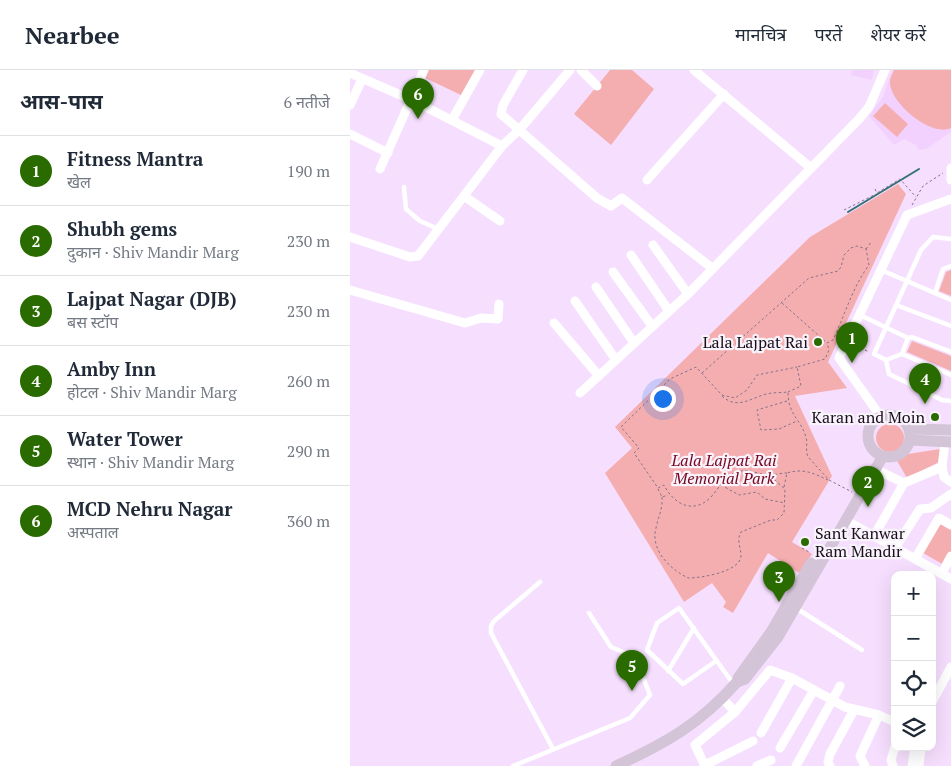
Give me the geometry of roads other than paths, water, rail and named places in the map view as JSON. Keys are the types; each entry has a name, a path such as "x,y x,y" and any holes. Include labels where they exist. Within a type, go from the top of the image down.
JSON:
{"street":[{"path":"380,169 412,100 423,70"},
{"path":"452,120 480,70"},
{"path":"522,70 503,105 501,114 597,198 611,206 622,198 712,268"},
{"path":"350,237 410,257 418,256 502,146 520,129 570,70"},
{"path":"581,70 597,86"},
{"path":"580,393 688,294 812,168 869,107 886,70"},
{"path":"699,71 812,168"},
{"path":"350,73 412,100 502,146"},
{"path":"350,105 362,79"},
{"path":"647,180 724,94"},
{"path":"350,134 388,153"},
{"path":"950,168 951,180"},
{"path":"464,196 500,221"},
{"path":"881,417 840,358 907,215 951,199"},
{"path":"653,245 688,294"},
{"path":"631,255 670,311"},
{"path":"613,272 652,326"},
{"path":"596,287 634,343"},
{"path":"350,290 465,323 481,318 498,319 499,304"},
{"path":"575,301 616,360"},
{"path":"554,323 599,376"},
{"path":"910,435 905,450 899,455 879,454 870,443 868,433 873,423 881,417 890,415 898,417 910,435 948,442 942,467 944,477 951,482"},
{"path":"910,435 951,430"},
{"path":"736,684 745,680 763,658 795,608 875,469 879,454"},
{"path":"620,765 686,730 723,699 736,684 739,675 771,632 853,492 879,454"},
{"path":"874,536 904,483 942,467"},
{"path":"875,469 904,483"},
{"path":"896,548 920,509 932,508 951,494"},
{"path":"915,559 938,518 951,525"},
{"path":"845,520 951,579"},
{"path":"942,573 951,556"},
{"path":"936,695 951,667"},
{"path":"753,741 705,766 696,745 735,712 770,670 792,678 854,710 879,715 891,720"},
{"path":"761,732 792,678"},
{"path":"796,766 834,701 840,686"},
{"path":"780,748 814,690"},
{"path":"723,699 735,712"},
{"path":"830,766 828,762 830,754 854,710"},
{"path":"865,766 860,756 879,715"},
{"path":"893,751 890,760 893,766"},
{"path":"912,766 914,751"},
{"path":"919,766 921,751"},
{"path":"757,766 770,760"}],"lane":[{"path":"404,187 406,208 420,221 439,230"},
{"path":"951,239 934,237 928,241 906,281 874,354 886,360 902,354 951,375"},
{"path":"935,293 943,269 951,266"},
{"path":"881,270 895,274 906,281 951,300"},
{"path":"896,304 951,326"},
{"path":"860,315 908,338 912,336 951,352"},
{"path":"902,354 908,338"},
{"path":"886,360 886,368 894,377 942,400 951,402"},
{"path":"540,582 494,621 491,626 491,633 553,749"},
{"path":"716,661 682,684 647,650 657,623 679,608 716,661 736,684"},
{"path":"795,608 862,650"},
{"path":"512,766 630,718 650,695 635,657 611,647 589,613"},
{"path":"668,670 694,628"}],"waterway":[{"path":"848,212 919,169"}],"place":[{"name":"MCD Nehru Nagar","path":"418,119"},
{"name":"Lala Lajpat Rai","path":"818,342"},
{"name":"Fitness Mantra","path":"852,363"},
{"name":"Amby Inn","path":"925,404"},
{"name":"Karan and Moin","path":"935,417"},
{"name":"Shubh gems","path":"868,507"},
{"name":"Sant Kanwar Ram Mandir","path":"805,542"},
{"name":"Lajpat Nagar (DJB)","path":"779,602"},
{"name":"Water Tower","path":"632,691"}],"park label":[{"name":"Lala Lajpat Rai Memorial Park","path":"724,469"}]}
